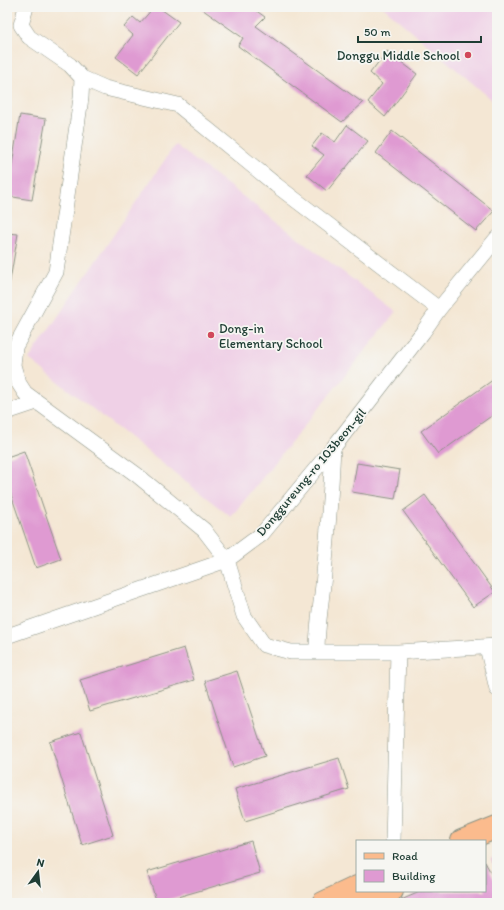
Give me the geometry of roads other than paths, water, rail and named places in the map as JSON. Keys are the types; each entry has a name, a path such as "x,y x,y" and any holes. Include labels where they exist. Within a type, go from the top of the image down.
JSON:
{"main road":[{"path":"464,840 497,827"},
{"path":"486,846 497,840"},
{"path":"323,903 356,887"}],"street":[{"path":"26,7 21,26 29,37 70,65 82,78 105,88 178,105 276,186 439,309"},
{"path":"82,78 81,98 56,272 15,347 13,365 18,382 25,393 137,475 204,530 227,560 244,616 264,645 290,652 398,652 492,646 497,689"},
{"name":"Donggureung-ro 103beon-gil","path":"7,636 227,560 262,534 332,448 423,332 439,309 497,238"},
{"path":"7,412 38,402"},
{"path":"316,651 331,498 332,448"},
{"path":"393,840 398,652"}],"place":[{"name":"Donggu Middle School","path":"468,55"},
{"name":"Dong-in Elementary School","path":"211,335"}]}
